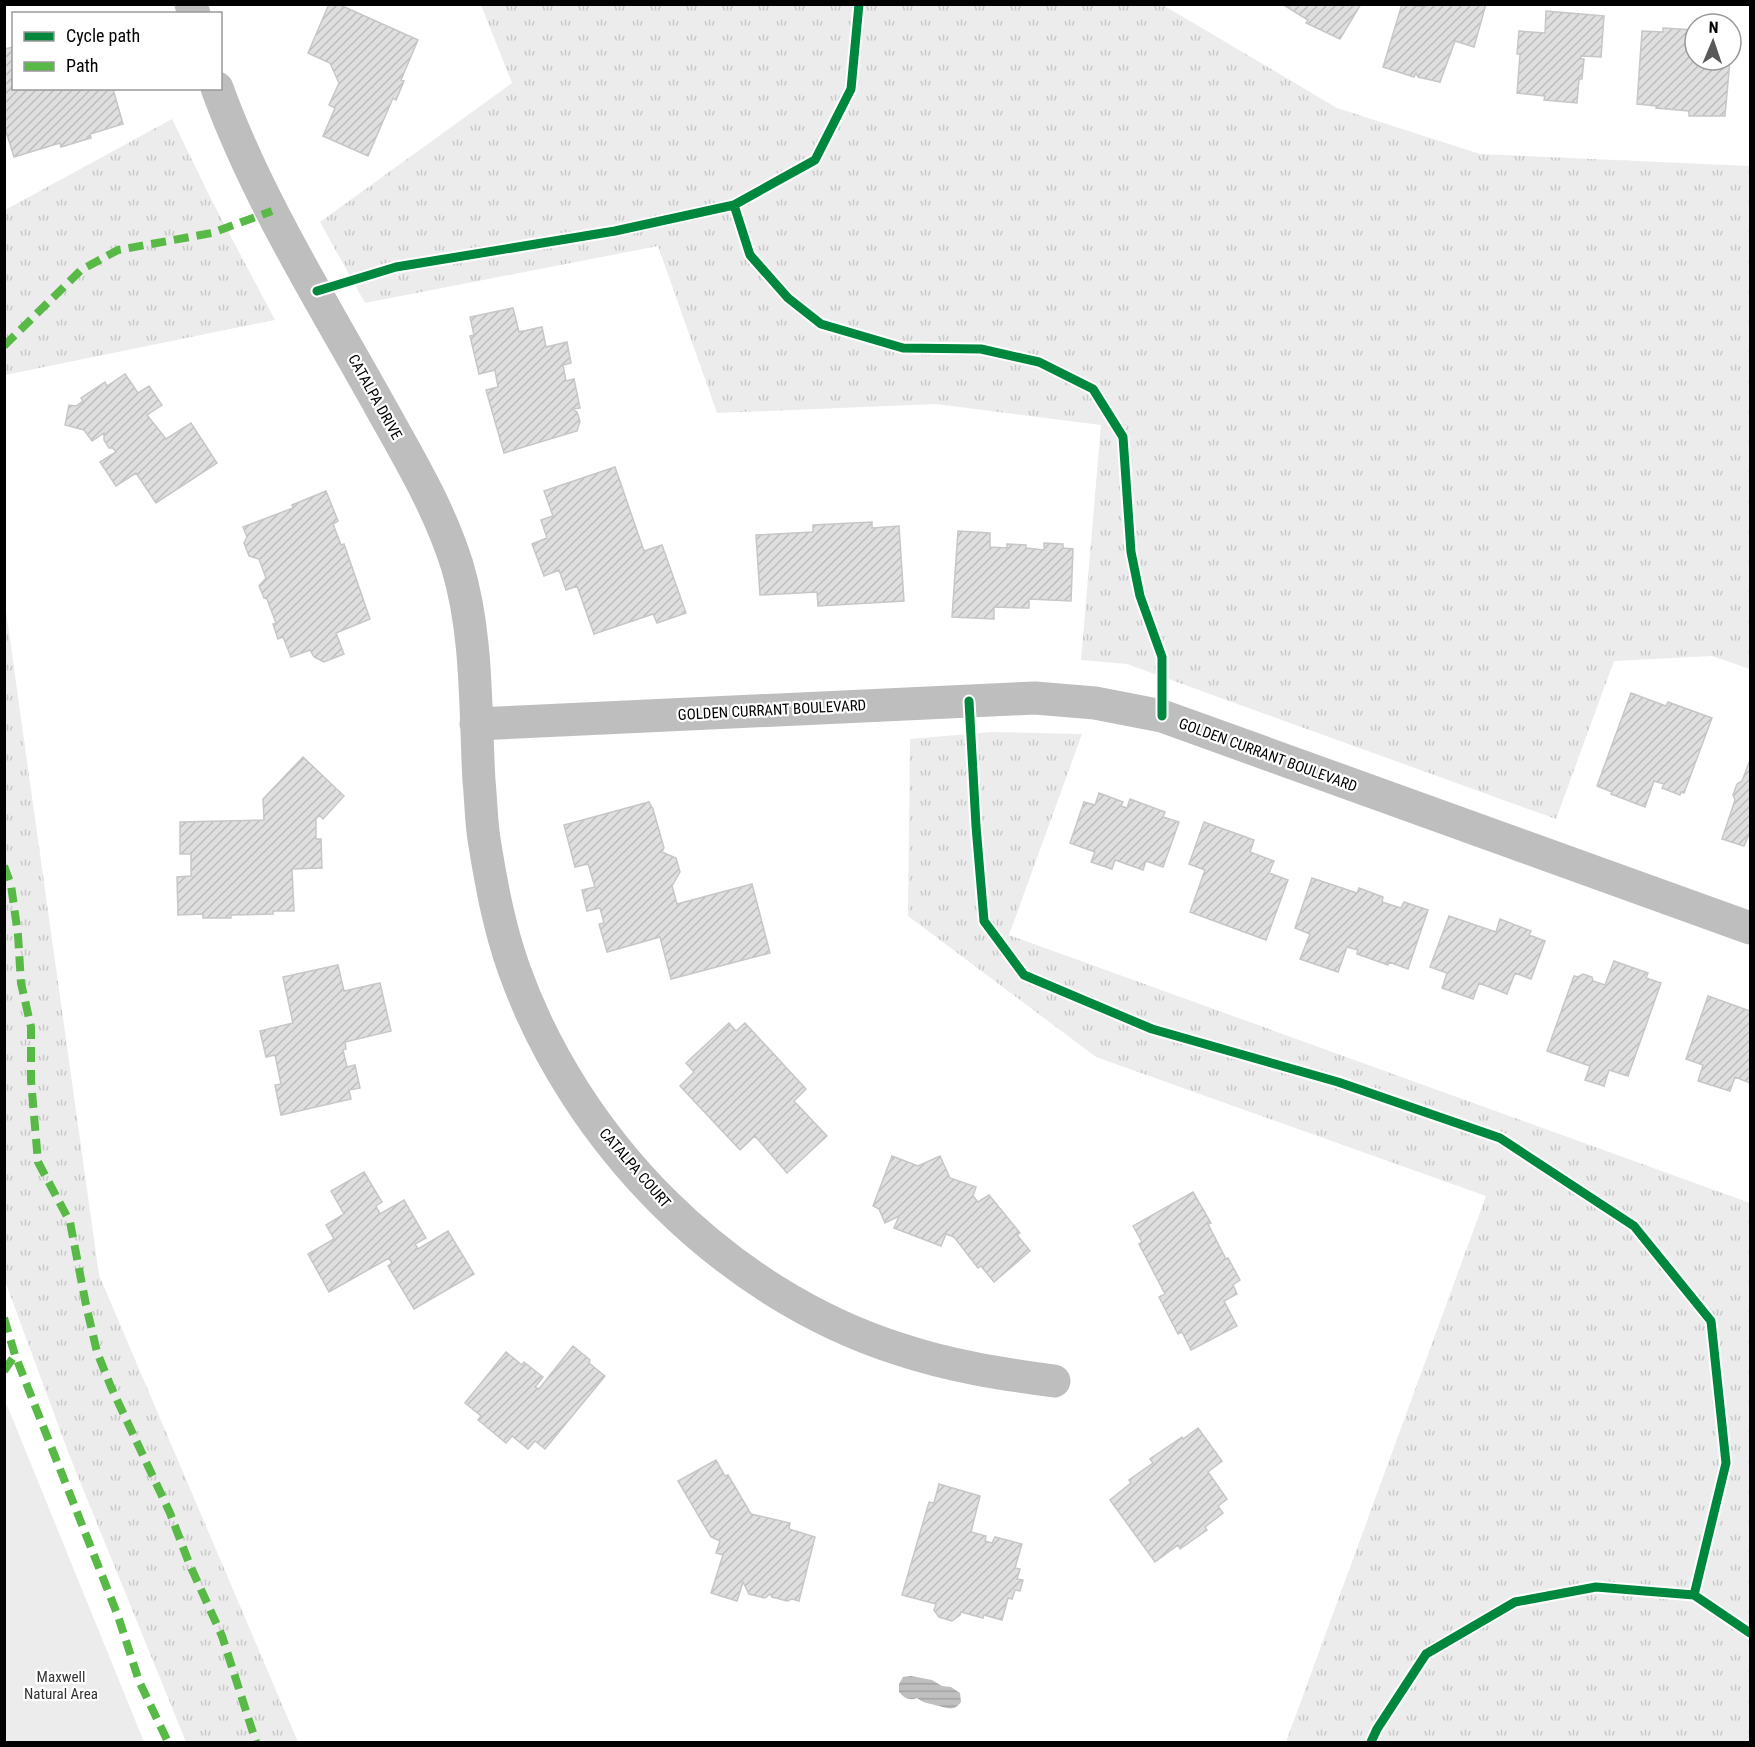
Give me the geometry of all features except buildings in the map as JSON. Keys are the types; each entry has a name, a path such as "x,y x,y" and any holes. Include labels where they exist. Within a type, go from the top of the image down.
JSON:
{"street":[{"name":"CATALPA DRIVE","path":"218,90 232,128 269,206 434,503 457,567 468,611 476,724"},
{"name":"GOLDEN CURRANT BOULEVARD","path":"476,724 1035,698 1095,703 1162,716 1750,928"},
{"name":"CATALPA COURT","path":"476,724 483,833 499,919 515,971 550,1051 567,1078 602,1133 659,1199 716,1250 769,1287 826,1319 896,1348 959,1366 1054,1381"}],"green space":[{"path":"481,5 1163,5 1337,108 1480,154 1750,166 1750,669 1712,656 1614,661 1556,819 1127,664 1081,660 1101,425 936,404 717,413 658,246 365,303 320,222 512,83"},
{"path":"172,119 275,320 5,375 5,210"},
{"path":"5,604 99,1275 298,1742 186,1742 70,1457 5,1281"},
{"path":"991,732 1082,734 1009,935 1750,1203 1750,1742 1286,1742 1486,1196 1096,1057 908,916 910,739"},
{"name":"Maxwell Natural Area","path":"4,1399 9,1410 144,1742 5,1742"}],"shaded area":[{"path":"911,1676 951,1687 960,1693 961,1702 949,1708 926,1703 917,1698 905,1697 899,1692 899,1684 903,1677"}],"marked path":[{"path":"4,346 81,270 118,250 212,233 272,211"},
{"path":"4,866 11,885 18,935 21,983 31,1027 31,1080 38,1162 70,1222 97,1352 170,1513 189,1563 222,1636 256,1742"},
{"path":"4,1318 15,1355 118,1616 139,1681 168,1742"},
{"path":"4,1371 15,1355"}],"cycle path":[{"path":"317,291 396,267 615,231 734,205 815,160 851,89 859,4"},
{"path":"734,205 750,255 788,298 821,324 903,348 981,349 1039,362 1093,389 1123,437 1131,552 1140,596 1162,657 1162,716"},
{"path":"969,701 984,921 1024,975 1152,1029 1338,1082 1500,1138 1634,1226 1711,1321 1726,1463 1694,1595"},
{"path":"1371,1742 1377,1729 1426,1654 1515,1602 1596,1587 1694,1595 1750,1633"}]}
